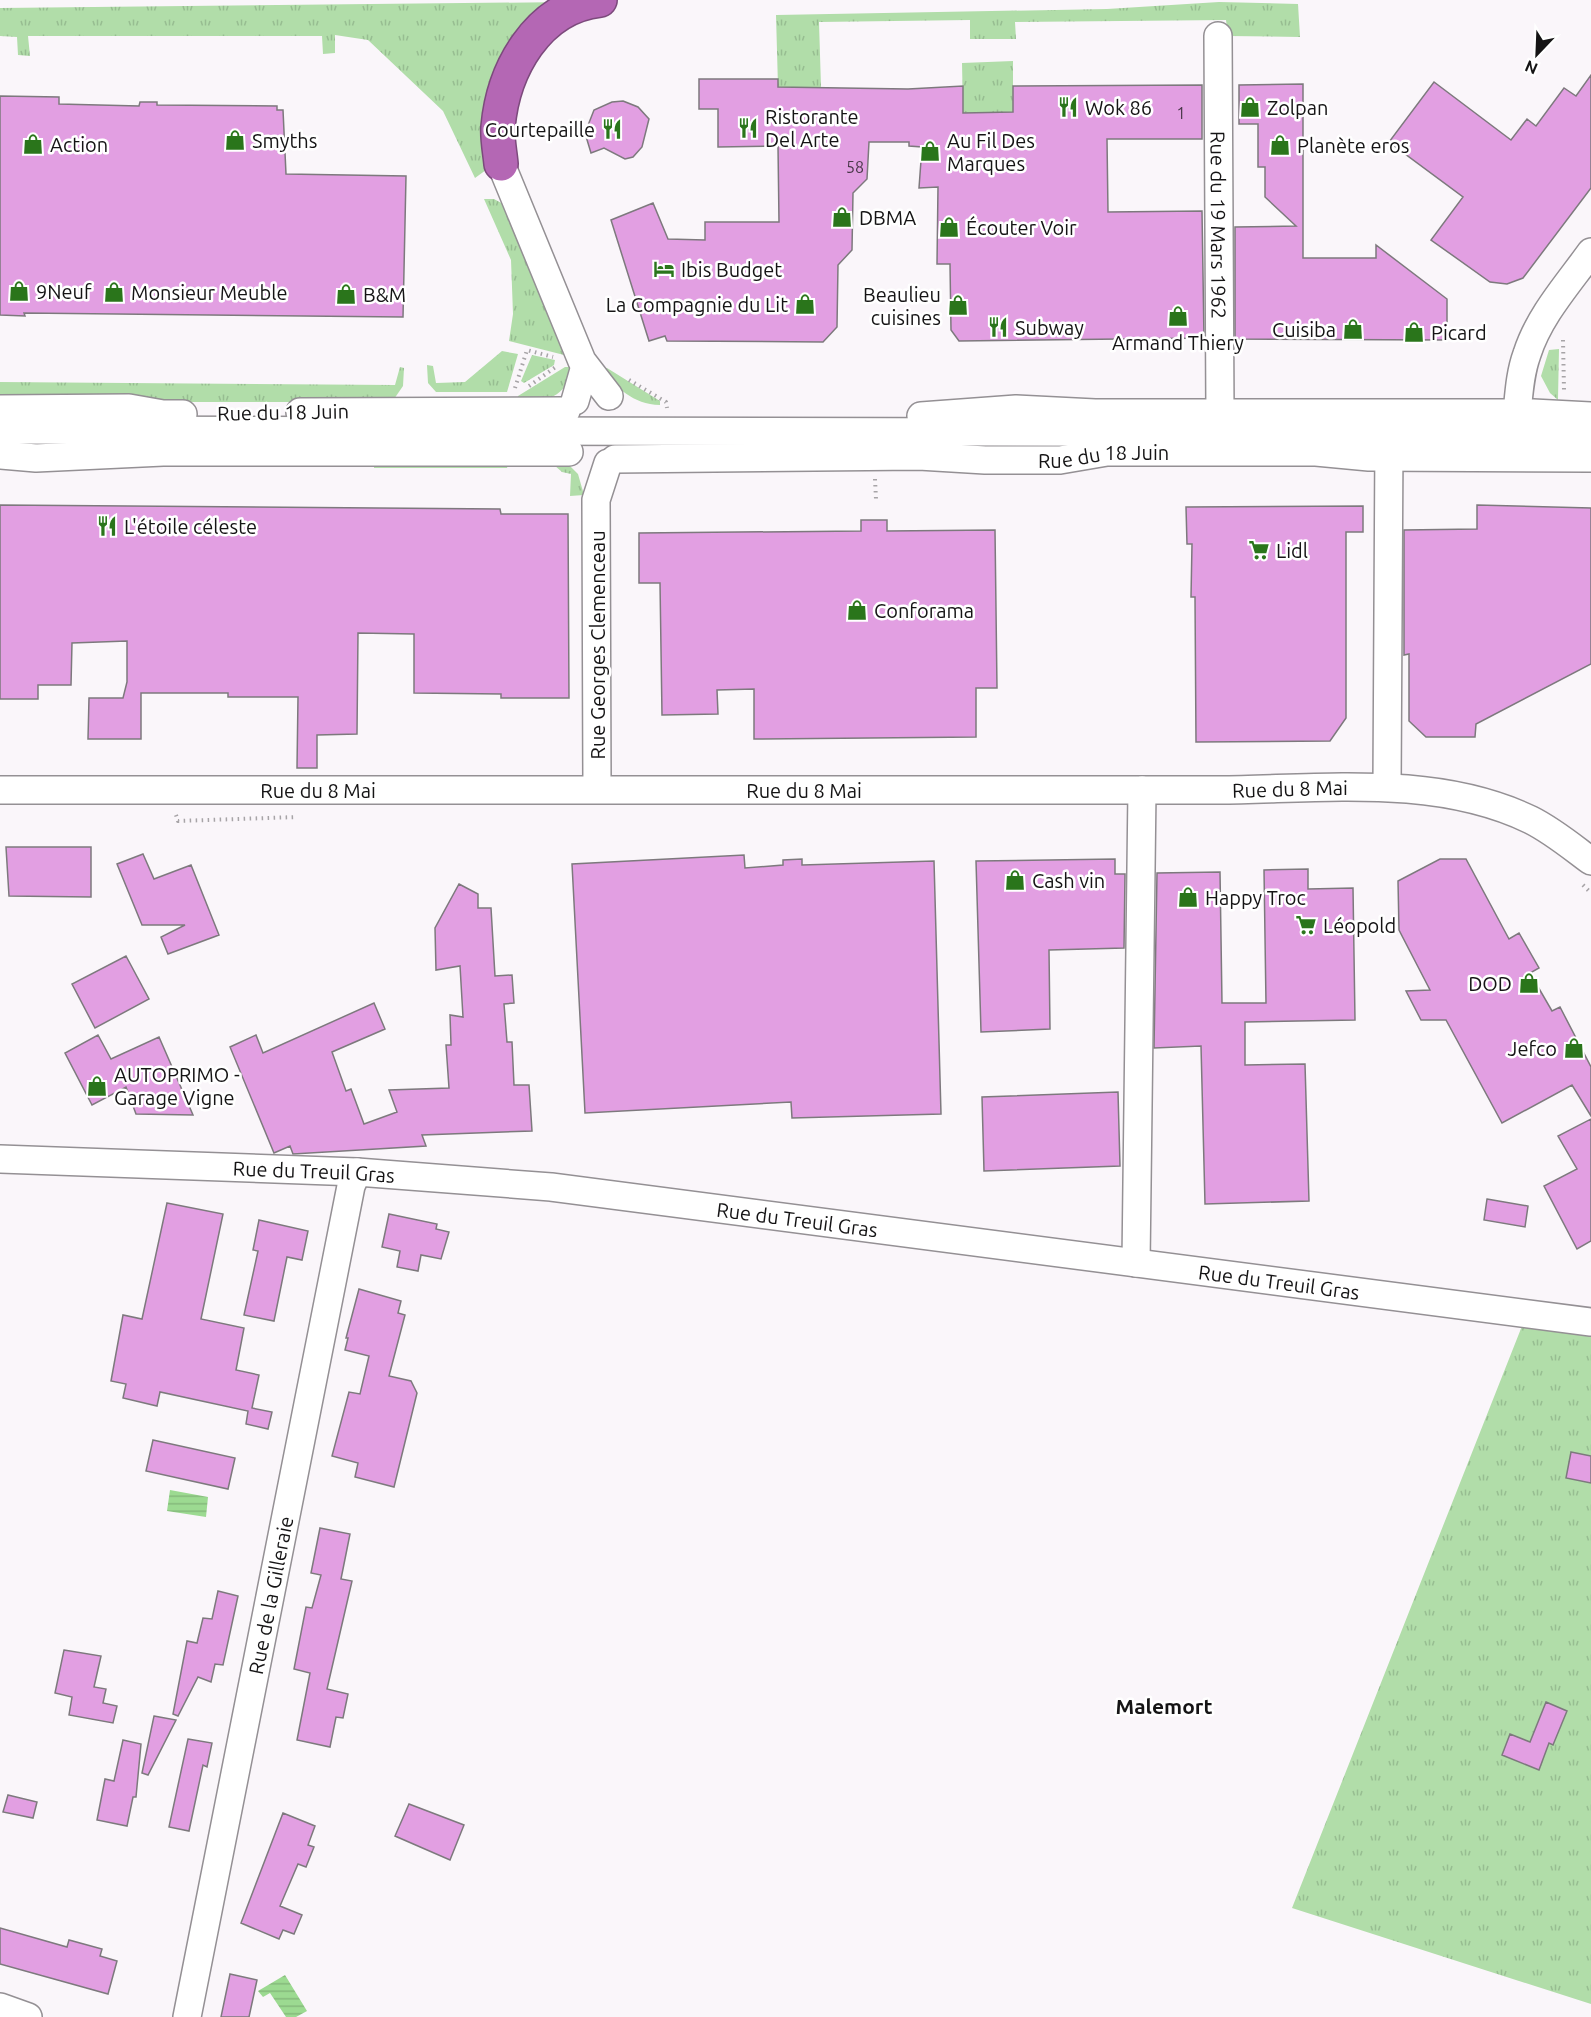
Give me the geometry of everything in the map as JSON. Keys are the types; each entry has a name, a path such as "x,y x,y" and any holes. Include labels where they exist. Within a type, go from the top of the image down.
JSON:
{"highway":[{"path":"501,164 498,129 506,83 521,52 544,25 565,11 600,0"}],"street":[{"name":"Rue du 19 Mars 1962","path":"1218,36 1220,413"},
{"path":"501,164 585,366 623,414 623,452 612,461 596,500"},
{"path":"1591,252 1552,305 1534,336 1521,375 1529,429 1591,435"},
{"path":"585,366 570,431 596,500"},
{"path":"570,431 590,394 623,414"},
{"name":"Rue du 18 Juin","path":"0,409 129,408 163,414 570,431 598,465 612,461 919,456 985,460 1059,460 1107,452 1316,452 1389,435 1529,429 1591,458"},
{"name":"Rue du 18 Juin","path":"623,414 931,416 1016,409 1095,413 1220,413 1389,435 1529,429 1591,416"},
{"path":"0,455 36,458 570,431 623,414 1389,435 1387,787"},
{"path":"0,430 570,431"},
{"name":"Rue Georges Clemenceau","path":"596,500 597,789"},
{"name":"Rue du 8 Mai","path":"0,790 1142,790 1387,787 1441,792 1489,803 1546,828 1591,861"},
{"path":"1136,1263 1142,790"},
{"name":"Rue du Treuil Gras","path":"0,1159 357,1172 551,1187 1591,1322"},
{"name":"Rue de la Gilleraie","path":"187,2017 349,1198 357,1172"},
{"path":"0,2007 28,2017"}],"green space":[{"path":"568,2 536,22 486,170 475,178 443,111 368,40 335,35 335,53 323,54 322,36 28,36 30,56 18,55 17,37 0,36 0,8"},
{"path":"1219,2 1298,4 1300,37 1228,36 1226,20 1015,22 1016,39 970,39 970,20 819,22 821,87 778,87 776,15 1107,9"},
{"path":"1013,61 1013,112 963,113 962,63"},
{"path":"484,199 494,199 505,205 568,356 509,341 513,314 511,260"},
{"path":"1559,349 1558,400 1550,393 1541,376 1549,350"},
{"path":"502,351 518,354 507,392 436,392 428,383 427,365 433,366 436,383 465,382"},
{"path":"532,355 555,360 554,365 524,383 521,381"},
{"path":"400,367 404,368 403,386 392,402 0,402 0,382 395,385"},
{"path":"565,367 570,367 569,378 560,392 546,399 518,402 518,396"},
{"path":"607,368 660,401 660,405 641,402 626,394 600,369"},
{"path":"374,461 509,462 507,468 374,468"},
{"path":"554,465 569,465 578,474 584,495 570,496 571,474 562,472"},
{"path":"1524,1321 1591,1333 1591,2004 1292,1908"}],"shaded area":[{"path":"170,1490 208,1497 206,1517 167,1511"},
{"path":"285,1975 307,2011 296,2017 286,2017 270,1993 263,1997 258,1991"}],"building":[{"path":"1591,75 1591,188 1523,278 1507,284 1490,282 1431,240 1463,197 1389,142 1434,82 1511,140 1527,119 1536,126 1564,88 1576,96"},
{"path":"699,79 778,79 778,87 908,89 963,86 963,113 1013,112 1013,86 1202,85 1202,139 1107,139 1108,212 1202,211 1204,338 959,341 951,330 950,264 937,264 938,187 919,188 922,147 909,146 909,142 869,142 867,179 853,193 852,250 838,265 837,327 823,342 667,341 665,336 649,341 611,220 653,203 668,239 705,240 705,222 779,222 778,146 718,147 718,109 699,109"},
{"path":"1303,84 1303,258 1376,258 1376,245 1447,299 1447,340 1235,339 1235,227 1296,226 1265,197 1265,167 1258,167 1258,124 1239,124 1239,85"},
{"path":"0,96 59,97 59,104 139,106 140,102 157,102 157,105 277,106 277,110 283,110 286,174 406,176 403,317 24,313 25,316 0,315"},
{"name":"Courtepaille","path":"623,101 638,107 649,119 642,147 633,157 625,159 604,148 591,153 585,133 594,110 612,102"},
{"path":"0,505 500,509 501,514 568,514 569,698 501,698 501,694 414,693 414,634 358,633 357,734 317,735 317,768 297,768 298,697 228,697 228,693 141,693 141,739 88,739 89,698 123,698 127,682 127,641 72,643 71,685 38,685 38,699 0,699"},
{"path":"1477,505 1591,508 1591,664 1476,724 1475,737 1426,737 1409,721 1409,654 1404,655 1404,530 1477,529"},
{"path":"1363,506 1363,532 1346,532 1346,718 1330,741 1196,742 1195,597 1191,597 1192,544 1187,544 1186,507"},
{"name":"Conforama","path":"861,520 887,520 887,531 995,530 997,688 976,688 976,737 754,739 754,689 717,690 718,714 662,715 660,583 639,583 639,533 861,531"},
{"path":"6,847 91,847 91,897 9,896"},
{"path":"143,854 154,879 191,865 219,935 168,954 161,937 185,925 142,925 117,864"},
{"path":"744,855 745,868 783,865 783,860 802,859 802,865 934,861 941,1114 792,1118 791,1102 585,1113 572,864"},
{"path":"1115,859 1115,874 1125,874 1124,948 1049,950 1050,1029 981,1032 976,861"},
{"path":"1440,859 1466,859 1509,939 1519,933 1539,968 1530,973 1552,1011 1560,1007 1591,1067 1591,1116 1572,1085 1502,1123 1446,1020 1421,1020 1406,991 1430,990 1399,930 1398,881"},
{"path":"1308,869 1308,889 1353,888 1355,1020 1245,1022 1245,1065 1305,1064 1309,1201 1205,1204 1201,1046 1154,1048 1157,873 1220,872 1222,1003 1266,1003 1264,870"},
{"path":"459,884 478,894 478,908 491,908 495,976 512,975 514,1003 504,1004 507,1042 512,1042 514,1085 529,1085 532,1131 422,1135 426,1146 293,1154 290,1146 274,1153 230,1047 256,1035 263,1053 374,1003 385,1029 332,1052 346,1091 351,1089 364,1124 397,1112 389,1090 449,1088 446,1045 451,1045 450,1015 463,1017 460,966 436,970 435,928"},
{"path":"126,956 149,999 95,1028 72,984"},
{"path":"98,1035 111,1059 159,1037 193,1115 136,1114 126,1087 92,1105 65,1053"},
{"path":"1118,1092 1120,1166 984,1171 982,1097"},
{"path":"1591,1119 1591,1241 1577,1249 1544,1186 1577,1169 1558,1136"},
{"path":"1487,1199 1528,1206 1525,1227 1484,1220"},
{"path":"167,1203 223,1214 201,1319 244,1328 236,1370 259,1375 252,1408 272,1412 268,1429 246,1424 248,1411 160,1392 157,1406 123,1398 126,1384 111,1381 123,1315 142,1319"},
{"path":"389,1214 437,1224 436,1229 449,1232 441,1259 421,1255 418,1271 397,1267 400,1251 382,1247"},
{"path":"259,1220 308,1231 302,1260 287,1257 274,1321 244,1315 258,1251 253,1250"},
{"path":"359,1289 401,1301 398,1313 405,1315 389,1376 411,1381 417,1393 394,1487 355,1477 358,1463 332,1456 349,1392 360,1394 369,1356 345,1350"},
{"path":"153,1440 235,1458 228,1489 146,1471"},
{"path":"1571,1452 1591,1456 1591,1483 1566,1478"},
{"path":"320,1528 350,1534 341,1579 352,1581 327,1689 348,1694 343,1718 336,1717 330,1747 297,1740 310,1673 294,1669 306,1607 312,1608 321,1575 311,1573"},
{"path":"218,1591 238,1596 223,1665 215,1664 211,1682 198,1677 178,1716 173,1714 187,1641 197,1643 203,1618 212,1619"},
{"path":"64,1650 101,1656 94,1687 106,1689 103,1703 117,1706 113,1723 69,1715 72,1697 55,1693"},
{"path":"1546,1702 1567,1711 1553,1745 1549,1743 1539,1770 1502,1755 1510,1734 1530,1742"},
{"path":"154,1716 176,1720 148,1775 142,1773"},
{"path":"188,1739 212,1743 207,1767 203,1765 189,1831 169,1827"},
{"path":"123,1740 141,1744 136,1797 133,1797 127,1826 97,1820 105,1779 114,1781"},
{"path":"8,1795 37,1802 33,1818 3,1812"},
{"path":"409,1804 464,1825 450,1860 395,1836"},
{"path":"283,1813 315,1826 308,1845 314,1847 306,1867 298,1864 280,1906 302,1915 294,1934 283,1930 279,1939 241,1923"},
{"path":"0,1928 67,1947 69,1940 102,1949 100,1956 117,1961 108,1994 0,1964"},
{"path":"230,1974 257,1980 249,2017 221,2017"}],"place":[{"name":"Wok 86","path":"1068,107"},
{"name":"Zolpan","path":"1250,107"},
{"name":"Ristorante Del Arte","path":"748,128"},
{"name":"Courtepaille","path":"612,129"},
{"name":"Smyths","path":"235,140"},
{"name":"Action","path":"33,144"},
{"name":"Planète eros","path":"1280,145"},
{"name":"Au Fil Des Marques","path":"930,151"},
{"name":"DBMA","path":"842,217"},
{"name":"Écouter Voir","path":"949,227"},
{"name":"Ibis Budget","path":"664,269"},
{"name":"9Neuf","path":"19,291"},
{"name":"Monsieur Meuble","path":"114,292"},
{"name":"B&M","path":"346,294"},
{"name":"La Compagnie du Lit","path":"805,304"},
{"name":"Beaulieu cuisines","path":"958,305"},
{"name":"Armand Thiery","path":"1178,316"},
{"name":"Subway","path":"998,327"},
{"name":"Cuisiba","path":"1353,329"},
{"name":"Picard","path":"1414,332"},
{"name":"L'étoile céleste","path":"107,526"},
{"name":"Lidl","path":"1259,550"},
{"name":"Conforama","path":"857,610"},
{"name":"Cash vin","path":"1015,880"},
{"name":"Happy Troc","path":"1188,897"},
{"name":"Léopold","path":"1306,925"},
{"name":"DOD","path":"1529,983"},
{"name":"Jefco","path":"1574,1048"},
{"name":"AUTOPRIMO - Garage Vigne","path":"97,1086"}],"district":[{"name":"Malemort","path":"1164,1706"}]}
